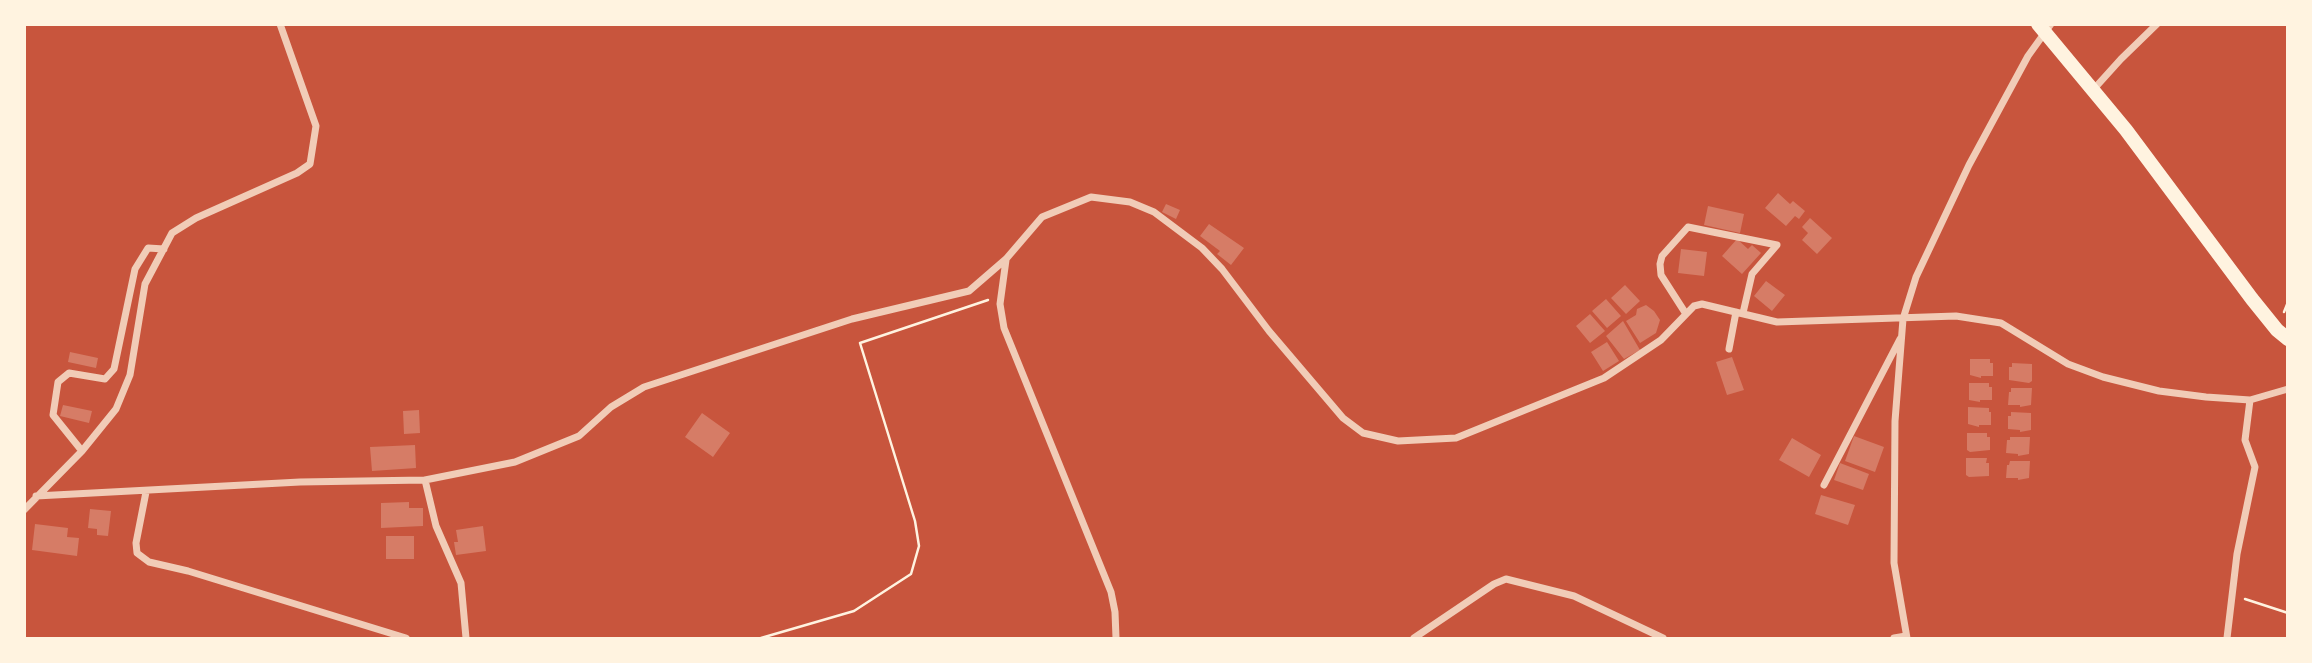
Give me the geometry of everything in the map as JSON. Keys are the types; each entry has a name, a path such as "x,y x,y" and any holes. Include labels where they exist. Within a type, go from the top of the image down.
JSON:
{"main road":[{"path":"2045,27 2252,299 2287,339"}],"street":[{"path":"24,510 82,451 116,409 130,376 145,284 172,233 196,218 297,173 310,164 316,126 280,24"},
{"path":"2093,90 2121,58 2157,24"},
{"path":"1894,639 1906,637 1894,550 1895,421 1903,319 1916,277 1969,165 2045,27"},
{"path":"36,496 300,482 425,480 515,462 579,436 611,407 644,387 852,319 968,291 1006,259 1042,218 1091,197 1130,202 1154,212 1202,248 1343,418 1363,433 1398,441 1456,438 1604,378 1661,340 1694,306 1702,304 1777,323 1956,316 2001,323 2068,364 2103,377 2159,391 2250,400 2287,390"},
{"path":"1686,314 1661,275 1660,264 1662,256 1688,227 1777,246 1752,274 1729,349"},
{"path":"82,451 53,415 58,382 69,373 105,379 114,369 135,269 148,248 164,249"},
{"path":"1006,259 1000,304 1004,328 1111,592 1116,639"},
{"path":"1824,485 1902,335"},
{"path":"2227,639 2238,554 2255,467 2245,440 2250,400"},
{"path":"425,480 436,526 461,583 466,639"},
{"path":"146,492 136,543 137,553 149,562 188,571 406,639"},
{"path":"1414,639 1494,584 1506,579 1574,596 1663,639"}],"path":[{"path":"761,639 854,611 911,574 917,560 919,546 915,521 860,343 1001,295"},
{"path":"2232,595 2287,613"}],"building":[{"path":"1778,193 1790,204 1793,201 1805,211 1799,219 1795,216 1786,226 1765,208"},
{"path":"1166,204 1180,210 1176,219 1162,212"},
{"path":"1708,206 1744,214 1740,233 1704,225"},
{"path":"1810,218 1832,238 1817,254 1802,240 1808,233 1802,227"},
{"path":"1209,224 1244,248 1231,265 1217,254 1220,251 1200,236"},
{"path":"1737,239 1748,249 1752,245 1761,253 1742,274 1722,256"},
{"path":"1681,249 1707,252 1704,276 1678,273"},
{"path":"1766,281 1785,295 1772,311 1754,296"},
{"path":"1625,285 1640,301 1626,314 1611,298"},
{"path":"1606,299 1621,316 1607,328 1592,311"},
{"path":"1646,305 1660,320 1656,333 1640,343 1626,321 1636,315 1637,309"},
{"path":"1590,314 1605,331 1590,343 1576,326"},
{"path":"1623,321 1640,350 1624,359 1606,336"},
{"path":"1607,342 1619,361 1603,371 1591,352"},
{"path":"70,352 98,358 96,368 68,362"},
{"path":"1732,357 1744,390 1727,395 1716,362"},
{"path":"1970,359 1990,359 1990,363 1993,363 1993,376 1981,378 1970,375"},
{"path":"2012,363 2032,364 2032,381 2029,383 2009,380 2009,367 2012,367"},
{"path":"1969,383 1989,383 1989,387 1992,387 1992,400 1969,400"},
{"path":"2011,388 2032,388 2031,405 2008,405"},
{"path":"63,405 92,411 89,423 60,416"},
{"path":"1968,407 1989,408 1991,425 1979,427 1968,424"},
{"path":"419,410 420,433 404,434 403,411"},
{"path":"2011,412 2031,413 2031,430 2020,432 2008,429 2008,416 2011,416"},
{"path":"702,413 730,433 713,457 685,437"},
{"path":"1967,433 1987,433 1987,437 1990,437 1990,450 1967,450"},
{"path":"1854,436 1884,447 1875,472 1845,461"},
{"path":"2010,437 2030,437 2029,454 2018,456 2006,453 2007,440 2010,440"},
{"path":"1792,438 1821,455 1809,477 1779,460"},
{"path":"415,445 416,468 372,471 370,447"},
{"path":"1966,458 1987,458 1989,476 1966,475"},
{"path":"2010,461 2030,461 2029,478 2006,478"},
{"path":"1840,463 1869,474 1863,490 1834,480"},
{"path":"1821,495 1855,505 1848,525 1815,514"},
{"path":"409,502 409,508 423,508 423,526 381,528 381,503"},
{"path":"90,509 111,511 108,536 97,535 97,529 88,528"},
{"path":"35,524 68,528 67,537 79,538 77,556 32,550"},
{"path":"483,526 486,551 456,555 456,530"},
{"path":"386,536 414,536 414,559 386,559"}]}
